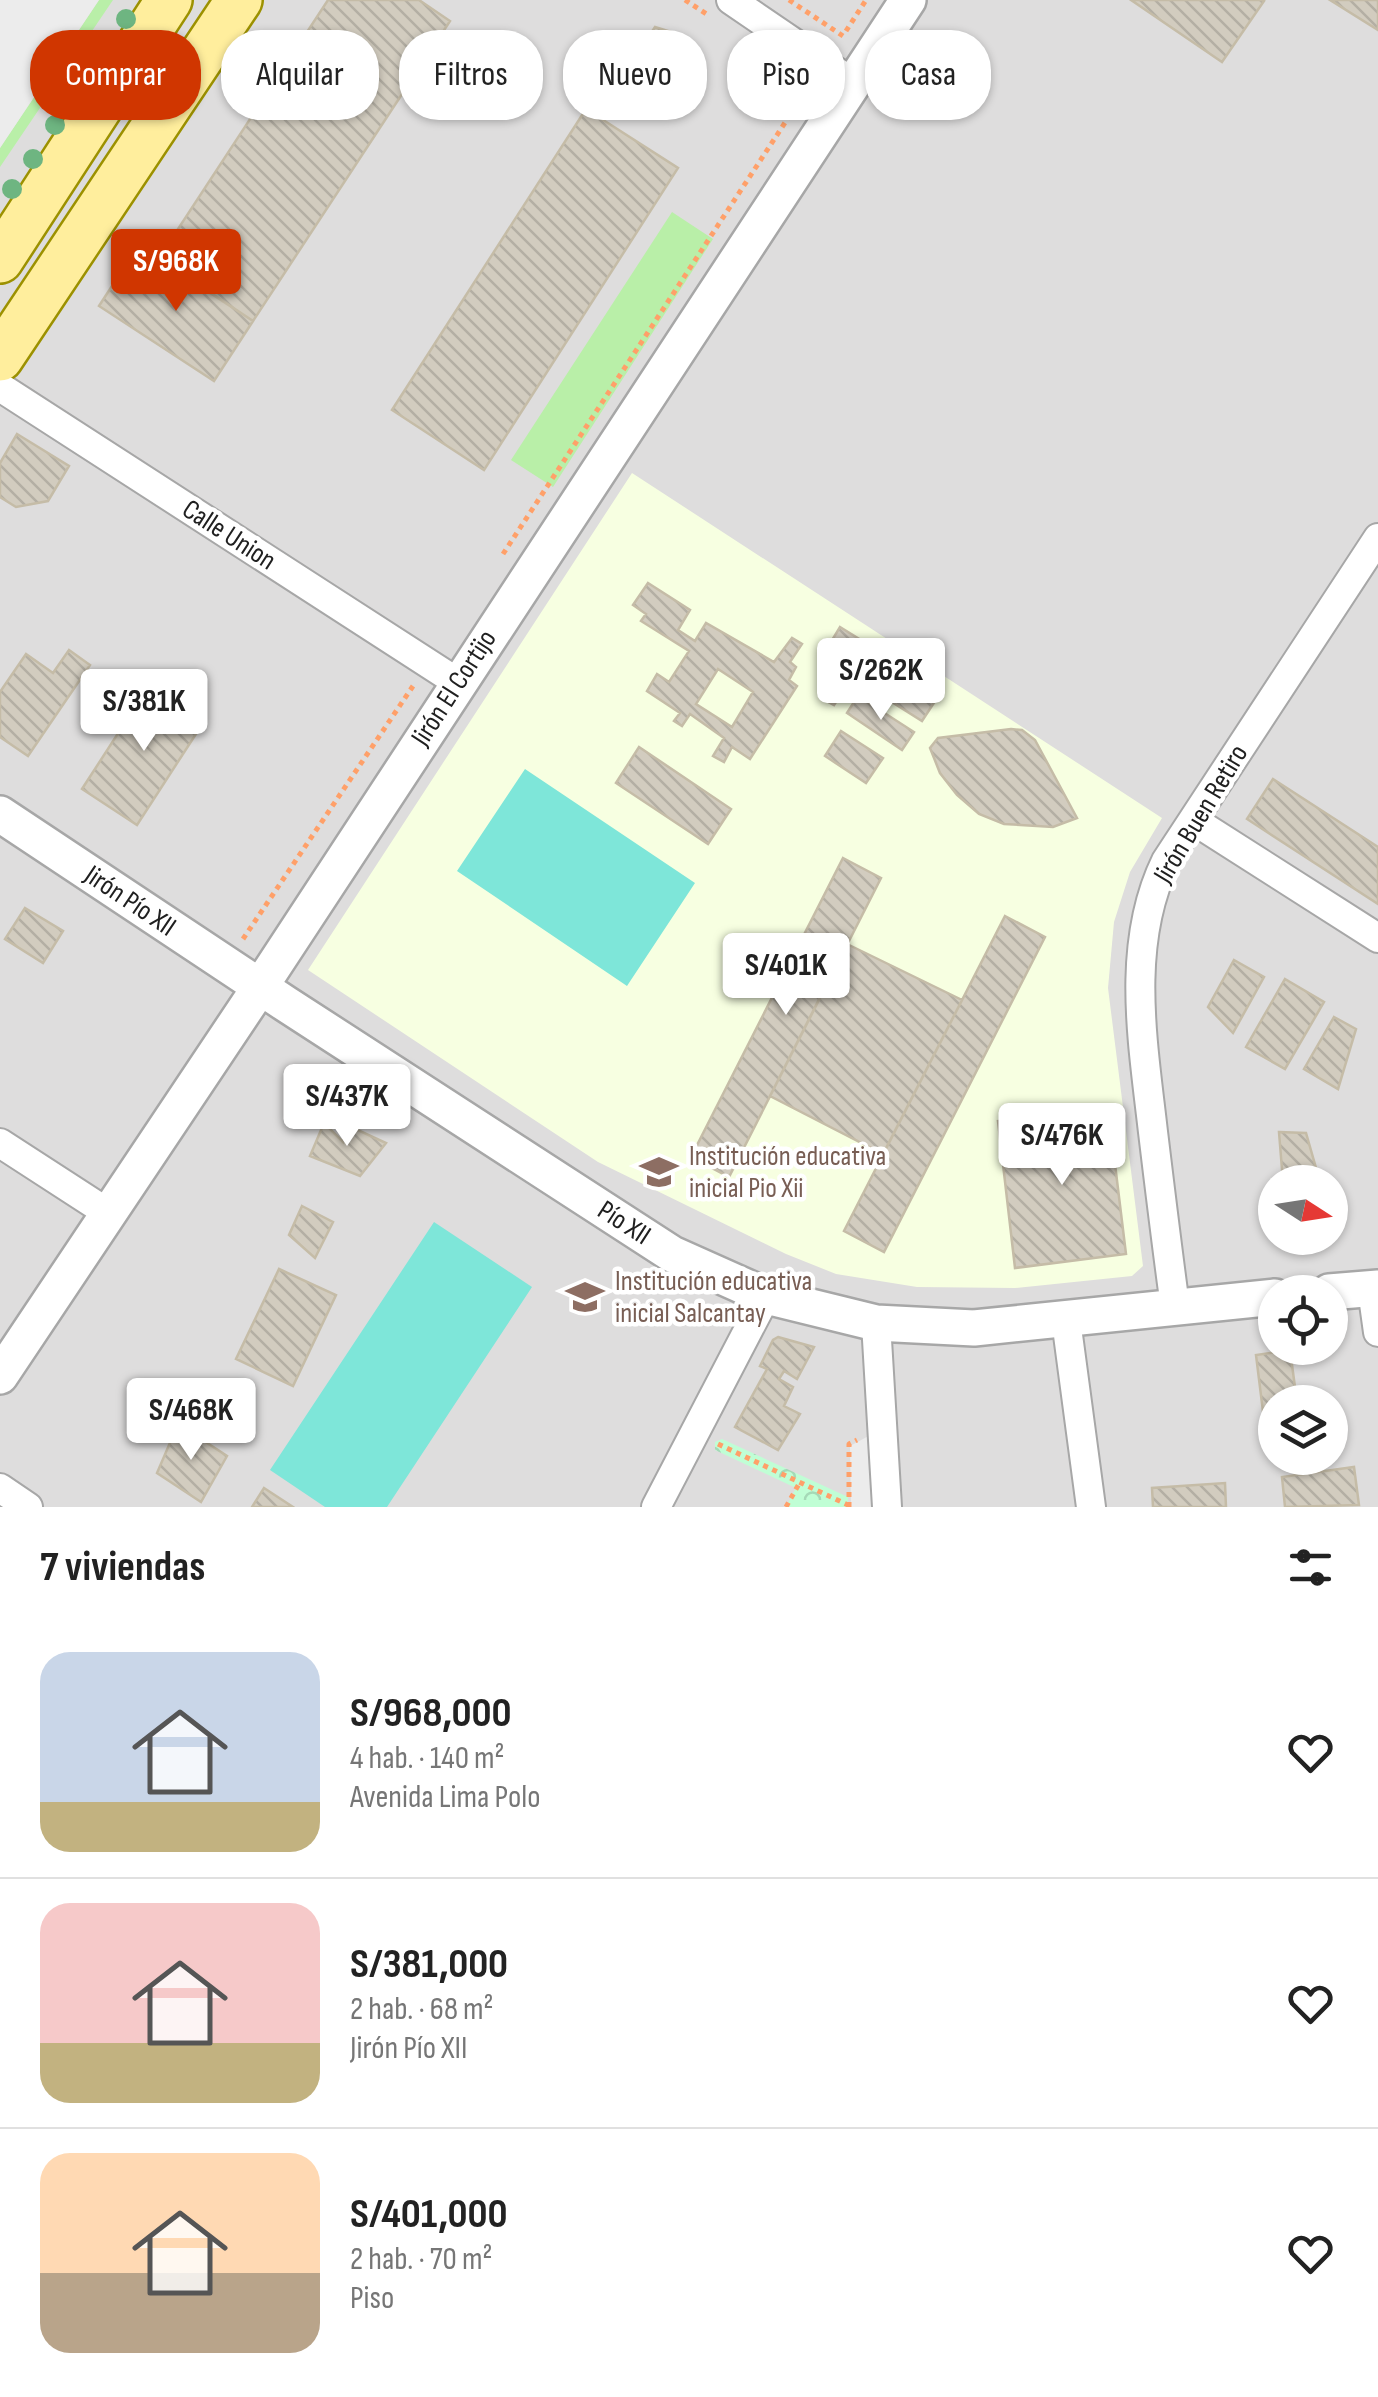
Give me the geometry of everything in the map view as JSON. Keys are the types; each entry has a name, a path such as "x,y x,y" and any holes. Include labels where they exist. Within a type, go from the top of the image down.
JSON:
{"main road":[{"path":"0,260 169,0"},
{"path":"0,358 238,0"},
{"path":"32,208 81,239"}],"street":[{"path":"730,0 775,30"},
{"name":"Jirón El Cortijo","path":"845,67 908,0"},
{"name":"Jirón El Cortijo","path":"0,1376 260,987 443,673 808,120"},
{"name":"Calle Union","path":"0,387 443,673"},
{"name":"Jirón Buen Retiro","path":"1175,1306 1140,1018 1144,936 1156,882 1378,538"},
{"name":"Jirón Pío XII","path":"0,814 260,987"},
{"path":"1193,820 1378,938"},
{"name":"Pío XII","path":"260,987 672,1254 766,1296 876,1322 974,1328 1258,1299"},
{"path":"0,1143 108,1213"},
{"path":"1348,1290 1375,1288 1378,1332"},
{"path":"656,1507 766,1296"},
{"path":"1066,1320 1091,1507"},
{"path":"876,1322 887,1507"},
{"path":"0,1488 28,1507"}],"path":[{"path":"789,0 835,30"},
{"path":"845,34 866,0"},
{"path":"494,570 567,452 805,120"},
{"path":"226,964 443,673"},
{"path":"722,1430 716,1442 848,1503 848,1507"},
{"path":"848,1507 849,1444 861,1438"},
{"path":"786,1507 800,1482"}],"shaded area":[{"path":"0,0 1378,0 1378,1507 0,1507"},
{"path":"0,0 99,0 79,30 30,30 30,103 0,148"},
{"path":"632,473 1162,818 1130,872 1114,922 1108,988 1143,1266 1132,1276 1015,1288 917,1287 836,1274 786,1254 598,1162 308,970"},
{"path":"525,769 695,883 627,986 457,871"},
{"path":"434,1222 532,1287 387,1507 325,1507 270,1470"},
{"path":"876,1432 879,1507 851,1507 850,1446"}],"green space":[{"path":"99,0 113,0 93,30 79,30"},
{"path":"30,103 32,120 0,167 0,148"},
{"path":"672,212 713,239 553,487 511,460"},
{"path":"722,1439 848,1497 848,1507 786,1507 796,1488 715,1450 715,1442"}],"building":[{"path":"328,0 419,0 450,21 444,30 399,30 399,99 253,321 159,258 249,120 379,120 379,30 308,30"},
{"path":"1131,0 1262,0 1264,1 1222,62"},
{"path":"1330,0 1378,0 1378,30"},
{"path":"579,120 603,120 678,168 484,470 392,410"},
{"path":"138,246 253,321 214,381 99,306"},
{"path":"17,434 69,466 48,501 16,507 0,497 0,463"},
{"path":"648,583 690,610 678,630 695,641 706,623 774,662 792,638 802,644 790,662 796,667 789,680 797,686 750,759 732,747 724,762 713,756 724,738 690,714 682,726 674,721 680,713 647,691 657,674 669,682 689,651 641,621 646,614 633,605","holes":["718,669 753,692 732,727 696,704"]},
{"path":"840,627 872,647 834,705 821,698 825,691 819,686 825,674 831,677 838,665 823,655"},
{"path":"69,650 90,665 28,756 0,737 0,692 26,654 53,673"},
{"path":"884,655 941,692 922,721 865,685"},
{"path":"150,684 205,720 137,825 82,789"},
{"path":"858,696 914,732 902,750 847,713"},
{"path":"1022,730 1035,740 1077,818 1053,827 1004,824 979,814 940,773 930,748 938,738"},
{"path":"841,731 883,758 866,783 825,756"},
{"path":"639,747 731,809 708,844 616,783"},
{"path":"1273,779 1378,847 1378,904 1247,819"},
{"path":"843,858 881,878 729,1177 691,1157"},
{"path":"25,908 63,931 43,963 5,939"},
{"path":"1005,916 1045,937 884,1252 844,1231"},
{"path":"847,944 962,1000 883,1154 770,1096"},
{"path":"1234,960 1264,977 1233,1033 1208,1007"},
{"path":"1285,979 1324,1002 1285,1069 1246,1047"},
{"path":"1334,1017 1356,1029 1338,1089 1304,1069"},
{"path":"1108,1107 1126,1254 1015,1268 998,1121"},
{"path":"324,1123 343,1142 347,1125 386,1143 360,1176 310,1156"},
{"path":"1279,1132 1306,1133 1315,1165 1282,1165"},
{"path":"302,1206 333,1222 315,1258 289,1235"},
{"path":"279,1269 336,1295 293,1386 236,1359"},
{"path":"778,1337 814,1347 797,1379 784,1371 779,1379 793,1387 784,1406 800,1414 778,1450 735,1427 767,1369 760,1366"},
{"path":"1256,1355 1258,1365 1292,1365 1295,1385 1260,1385"},
{"path":"178,1424 227,1456 201,1502 157,1473"},
{"path":"1354,1467 1359,1505 1285,1507 1282,1477 1348,1475 1348,1468"},
{"path":"1225,1483 1226,1507 1153,1507 1152,1488"},
{"path":"264,1488 293,1507 252,1507"}],"place":[{"name":"Institución educativa inicial Pio Xii","path":"659,1172"},
{"name":"Institución educativa inicial Salcantay","path":"585,1297"}]}
